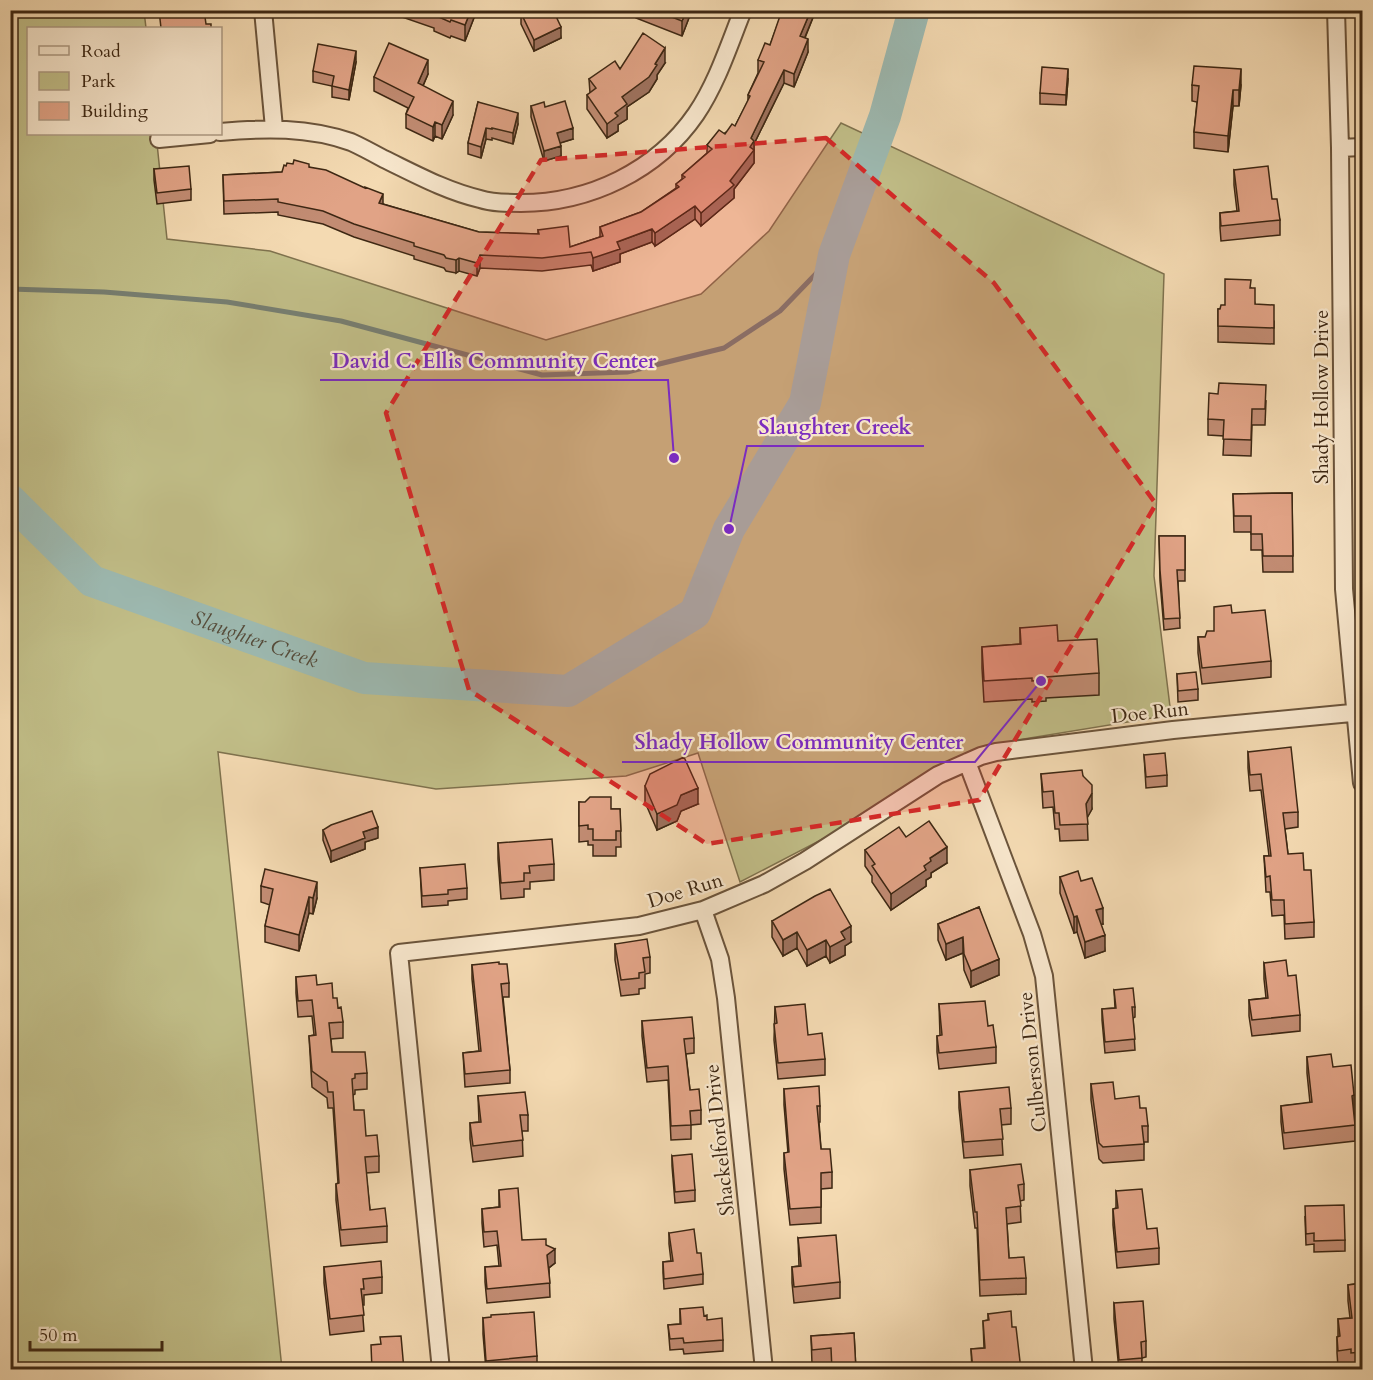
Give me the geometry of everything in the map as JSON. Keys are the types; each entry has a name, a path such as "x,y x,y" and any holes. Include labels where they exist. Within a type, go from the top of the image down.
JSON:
{"street":[{"path":"263,10 274,128"},
{"path":"222,132 274,128 351,142 431,182 481,200 534,203 589,194 638,170 679,136 707,98 743,10"},
{"name":"Shady Hollow Drive","path":"1336,10 1340,147 1344,589 1359,712 1362,783"},
{"path":"159,139 200,135"},
{"path":"1340,147 1362,147"},
{"name":"Doe Run","path":"441,1370 399,953 639,926 703,910 764,884 806,861 915,789 967,762 996,752 1359,712"},
{"name":"Culberson Drive","path":"967,762 1032,934 1044,976 1084,1370"},
{"name":"Shackelford Drive","path":"703,910 720,959 726,998 764,1370"}],"highlighted area":[{"path":"826,138 994,283 1156,504 979,800 707,844 469,690 386,413 541,160"}],"green space":[{"path":"10,11 144,11 146,27 27,27 27,135 156,135 167,239 270,251 546,340 701,294 769,231 841,123 1164,274 1154,576 1171,715 1011,741 740,882 698,753 626,776 436,789 218,752 282,1369 11,1369"}],"building":[{"path":"159,10 204,10 206,24 211,24 211,27 161,27"},
{"path":"429,10 471,10 465,25 451,20 450,22 434,15 435,13"},
{"path":"527,10 553,10 561,27 534,40 521,13"},
{"path":"654,10 687,10 682,21"},
{"path":"782,10 811,10 800,36 808,39 794,74 784,70 751,138 754,141 750,147 754,150 730,181 734,185 701,213 695,206 655,233 652,229 617,242 620,249 593,258 591,252 542,258 480,255 477,263 459,258 456,260 446,258 444,255 414,246 414,243 354,224 323,211 278,202 278,199 224,201 223,175 282,172 284,165 293,164 294,160 309,164 309,167 326,170 383,194 379,203 479,232 539,234 538,230 568,226 570,247 603,236 600,227 641,212 679,187 676,184 685,177 682,175 712,149 707,145 719,130 725,134 732,124 735,126 764,62 758,60 765,43 770,45"},
{"path":"643,33 665,48 649,77 622,97 627,104 615,113 618,116 607,124 587,95 596,88 589,79 615,61 620,69"},
{"path":"389,43 428,60 418,83 453,101 442,125 435,122 433,127 406,114 414,97 374,77"},
{"path":"318,44 356,51 349,90 332,86 334,76 313,71"},
{"path":"1194,66 1241,69 1239,90 1233,90 1228,136 1194,132 1199,86 1192,85"},
{"path":"1042,67 1068,69 1066,95 1040,93"},
{"path":"565,101 573,128 557,133 561,146 544,151 531,106 544,102 545,107"},
{"path":"478,102 518,113 513,133 486,128 481,147 468,143"},
{"path":"189,166 191,189 157,193 154,169"},
{"path":"1268,166 1272,199 1277,199 1280,220 1221,226 1220,213 1239,211 1234,170"},
{"path":"1225,279 1251,280 1250,288 1255,288 1255,304 1274,305 1274,328 1218,326 1218,309 1221,305 1225,305"},
{"path":"1219,383 1266,385 1265,409 1252,409 1251,440 1223,439 1224,420 1208,419 1209,393 1218,394"},
{"path":"1292,493 1293,556 1263,556 1262,534 1251,534 1251,516 1234,516 1233,494"},
{"path":"1159,536 1185,536 1185,570 1177,570 1180,618 1164,619"},
{"path":"1231,605 1232,613 1265,610 1271,661 1202,668 1198,637 1205,637 1207,631 1214,631 1214,607"},
{"path":"1057,625 1058,641 1097,639 1099,673 1046,677 1046,680 1032,681 1032,678 984,681 982,647 1021,644 1020,628"},
{"path":"1196,672 1198,689 1178,691 1177,674"},
{"path":"1291,747 1298,812 1283,813 1288,854 1303,853 1304,870 1311,870 1314,922 1285,924 1284,900 1272,900 1270,876 1266,877 1264,856 1271,856 1261,774 1250,775 1248,752"},
{"path":"1165,753 1167,775 1146,777 1144,755"},
{"path":"684,757 698,788 681,795 677,805 657,814 645,786 650,774"},
{"path":"1082,770 1083,776 1092,785 1092,793 1086,804 1088,824 1060,825 1059,813 1055,813 1053,791 1043,792 1041,774"},
{"path":"590,797 611,797 611,809 620,809 621,831 616,831 616,840 593,840 593,829 588,829 588,825 579,826 579,802 585,802"},
{"path":"372,811 378,827 363,832 365,838 331,851 323,830"},
{"path":"929,821 947,847 930,858 931,861 924,866 926,870 891,894 872,866 875,864 865,850 899,827 906,837"},
{"path":"552,839 554,864 529,866 530,873 524,873 524,881 501,883 498,843"},
{"path":"465,864 467,888 448,890 448,894 422,896 420,868"},
{"path":"265,869 317,882 313,898 309,897 299,935 265,926 273,889 261,886"},
{"path":"1078,871 1081,881 1092,878 1103,908 1096,910 1105,935 1085,942 1077,916 1074,917 1060,877"},
{"path":"830,889 851,926 841,932 845,939 830,947 826,940 807,950 797,932 783,940 772,921"},
{"path":"979,907 999,959 971,971 964,954 963,937 946,944 938,924"},
{"path":"647,939 650,957 643,958 645,972 639,973 639,978 621,980 615,944"},
{"path":"1286,960 1288,976 1296,975 1300,1015 1252,1020 1249,1000 1268,998 1264,963"},
{"path":"499,962 499,964 507,964 509,983 501,984 510,1070 465,1074 463,1053 481,1051 472,965"},
{"path":"316,975 317,985 332,983 333,998 337,998 338,1008 341,1007 343,1022 329,1023 332,1052 365,1052 367,1073 355,1074 355,1078 352,1079 354,1110 364,1110 366,1136 377,1135 379,1156 365,1157 370,1210 385,1208 387,1226 341,1230 336,1184 339,1183 333,1092 328,1092 327,1082 312,1071 309,1036 316,1035 312,1000 298,1001 296,977"},
{"path":"1133,988 1135,1039 1105,1042 1102,1009 1116,1008 1114,990"},
{"path":"985,1001 988,1026 993,1025 996,1047 939,1053 937,1036 942,1035 939,1004"},
{"path":"805,1004 808,1035 822,1033 825,1059 778,1063 774,1024 777,1023 775,1007"},
{"path":"692,1017 694,1038 684,1039 690,1090 699,1089 701,1110 690,1111 691,1125 671,1126 668,1066 647,1068 642,1021"},
{"path":"1331,1054 1333,1067 1351,1065 1355,1125 1284,1133 1281,1106 1312,1102 1307,1057"},
{"path":"1113,1082 1115,1099 1139,1096 1140,1108 1146,1108 1148,1126 1142,1126 1144,1144 1103,1147 1099,1143 1091,1084"},
{"path":"819,1086 820,1106 817,1106 821,1149 830,1149 832,1172 821,1173 821,1207 790,1209 784,1153 789,1152 784,1089"},
{"path":"1009,1087 1011,1108 1000,1109 1003,1139 964,1142 959,1092"},
{"path":"525,1092 528,1115 520,1115 523,1140 473,1146 470,1123 481,1122 478,1096"},
{"path":"692,1154 695,1190 675,1192 672,1156"},
{"path":"1021,1164 1024,1184 1018,1185 1021,1206 1006,1208 1009,1258 1024,1257 1026,1278 980,1280 977,1212 975,1212 970,1170"},
{"path":"518,1188 522,1240 546,1239 546,1245 555,1249 547,1255 550,1283 487,1289 485,1267 501,1266 497,1231 484,1232 482,1209 500,1207 499,1190"},
{"path":"1142,1189 1147,1229 1157,1228 1159,1248 1117,1252 1113,1209 1118,1208 1116,1191"},
{"path":"1344,1205 1345,1240 1314,1241 1314,1233 1306,1234 1305,1206"},
{"path":"694,1229 697,1253 701,1253 703,1274 664,1279 663,1262 673,1261 669,1233"},
{"path":"836,1235 840,1282 794,1287 792,1267 801,1266 798,1238"},
{"path":"381,1261 382,1277 363,1279 364,1289 361,1289 364,1315 330,1319 324,1267"},
{"path":"1362,1283 1362,1352 1351,1353 1351,1349 1338,1351 1337,1337 1340,1336 1338,1319 1352,1318 1348,1285"},
{"path":"1143,1301 1146,1341 1141,1342 1142,1358 1119,1360 1114,1303"},
{"path":"703,1307 707,1320 722,1318 723,1340 684,1343 683,1338 670,1339 668,1325 681,1324 680,1309"},
{"path":"1011,1311 1012,1327 1016,1327 1021,1370 973,1370 971,1349 985,1348 983,1321 989,1320 988,1314"},
{"path":"534,1312 537,1356 486,1361 483,1318 491,1317 491,1315"},
{"path":"854,1333 856,1370 832,1370 831,1348 812,1350 811,1336"},
{"path":"401,1336 404,1370 372,1370 371,1345 381,1344 380,1337"}],"waterway":[{"name":"Slaughter Creek","path":"10,500 92,581 364,678 568,691 695,613 729,529 805,403 834,255 885,116 914,10"},
{"path":"10,289 104,292 227,302 341,321 542,375 627,372 724,348 780,311 834,255"}],"place":[{"name":"David C. Ellis Community Center","path":"674,458"},
{"name":"Slaughter Creek","path":"729,529"},
{"name":"Shady Hollow Community Center","path":"1041,681"}]}
